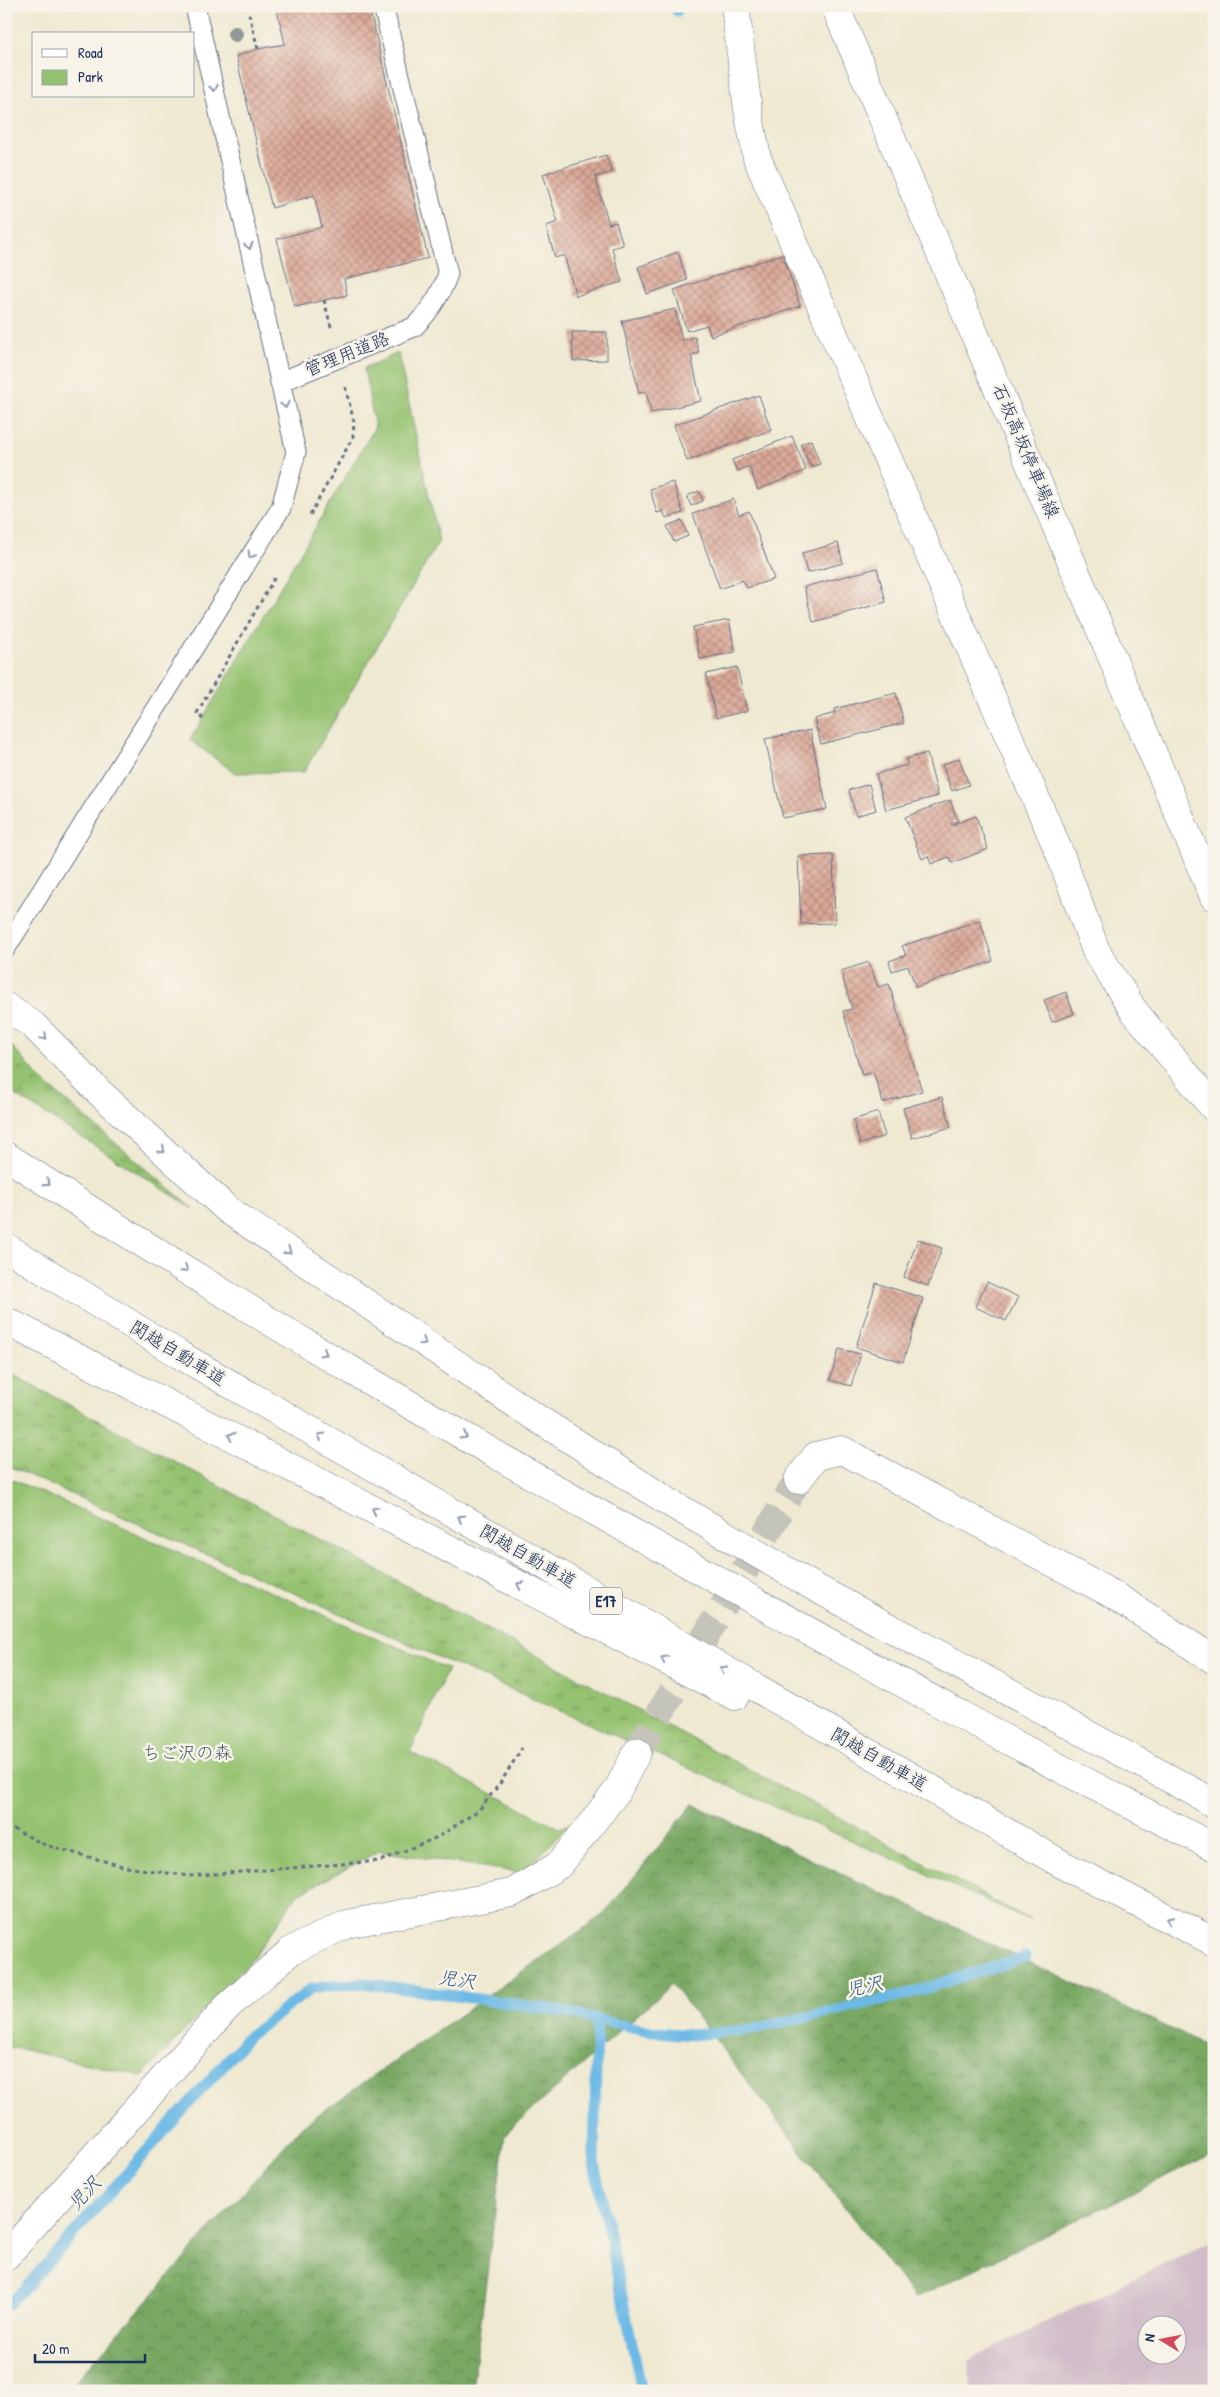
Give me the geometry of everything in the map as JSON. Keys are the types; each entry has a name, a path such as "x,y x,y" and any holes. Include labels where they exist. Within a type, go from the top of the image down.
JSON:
{"main road":[{"path":"735,6 748,110 758,158 1056,845 1096,951 1134,1012 1214,1108"},
{"name":"石坂高坂停車場線","path":"835,6 1214,897"},
{"path":"6,1007 32,1025 99,1092 228,1210 535,1417 672,1504 816,1588 1198,1794 1214,1805"},
{"path":"6,1156 100,1217 525,1473 898,1682 1107,1794 1214,1847"},
{"name":"関越自動車道","path":"6,1247 180,1355 1065,1866 1214,1942"},
{"path":"6,1321 1065,1866"},
{"path":"798,1480 816,1456 842,1450 1112,1594 1214,1660"},
{"path":"6,2256 228,2007 292,1950 347,1924 512,1893 559,1865 617,1791 637,1752"}],"lane":[{"path":"6,948 281,508 296,452 195,6"},
{"name":"管理用道路","path":"280,382 414,327 428,313 441,293 448,274 383,6"}],"path":[{"path":"247,6 258,49"},
{"path":"6,1825 44,1845 126,1867 189,1876 380,1861 438,1837 479,1810 502,1782 522,1748"}],"shaded area":[{"path":"1214,2239 1214,2391 971,2391 969,2360"}],"green space":[{"path":"398,353 439,541 304,772 235,773 190,740 375,427 364,368"},
{"path":"6,1039 41,1080 194,1209 6,1089"},
{"path":"6,1371 1030,1920 6,1465"},
{"name":"ちご沢の森","path":"6,1477 448,1669 410,1752 560,1828 572,1822 523,1873 379,1851 297,1895 255,1956 142,2076 6,2046"},
{"path":"693,1804 1214,2049 1214,2154 915,2298 672,1984 505,2134 472,2391 67,2391 302,2126 604,1914"}],"building":[{"path":"276,6 369,6 428,258 344,279 347,295 295,307 277,239 322,227 314,195 272,208 236,56 258,49 285,44"},
{"path":"606,155 612,172 595,177 609,224 616,222 623,245 612,248 622,282 576,296 564,255 555,258 546,226 558,222 543,174"},
{"path":"678,252 687,280 647,294 638,267"},
{"path":"783,254 800,306 711,336 707,325 687,331 674,290"},
{"path":"675,309 682,340 695,337 699,353 691,355 701,401 651,413 646,391 639,393 622,321"},
{"path":"572,332 607,332 607,360 573,361"},
{"path":"759,395 771,430 687,461 674,425"},
{"path":"792,436 806,470 758,490 749,466 737,471 732,460"},
{"path":"811,440 820,464 811,467 801,444"},
{"path":"673,482 683,513 666,518 663,511 657,513 650,489"},
{"path":"699,491 703,501 691,506 687,496"},
{"path":"733,499 739,515 749,511 774,579 747,588 743,580 720,589 693,514"},
{"path":"682,520 688,536 674,542 667,526"},
{"path":"838,543 843,563 807,573 802,553"},
{"path":"877,568 886,602 813,622 804,587"},
{"path":"729,620 735,652 700,659 693,627"},
{"path":"737,667 747,711 716,718 706,674"},
{"path":"896,693 904,723 821,744 814,719 835,713 834,709"},
{"path":"810,730 827,809 783,818 765,739"},
{"path":"927,753 938,796 886,810 876,774 907,765 906,759"},
{"path":"959,758 969,785 952,791 942,765"},
{"path":"869,784 876,810 856,816 849,790"},
{"path":"950,800 958,821 951,823 952,825 976,816 988,849 952,863 949,857 931,864 928,856 922,859 905,817"},
{"path":"833,855 835,923 801,924 798,856"},
{"path":"980,920 993,961 916,987 908,966 892,971 889,961 906,955 902,946"},
{"path":"869,962 878,987 889,984 922,1091 883,1103 873,1072 862,1075 843,1011 852,1009 841,971"},
{"path":"1066,992 1074,1014 1052,1022 1044,1000"},
{"path":"942,1097 951,1127 912,1138 903,1108"},
{"path":"878,1112 885,1136 860,1144 853,1120"},
{"path":"918,1239 942,1248 928,1286 904,1277"},
{"path":"987,1282 1018,1297 1006,1321 975,1307"},
{"path":"876,1283 923,1298 903,1362 856,1347"},
{"path":"839,1349 861,1354 851,1386 830,1380"}],"waterway":[{"path":"676,6 677,11"},
{"name":"児沢","path":"6,2306 24,2289 249,2036 312,1988 363,1983 549,2009 655,2032 693,2035 753,2029 904,1995 1026,1957"},
{"path":"597,2021 594,2163 642,2391"}],"tunnel":[{"path":"637,1752 798,1480"}]}
